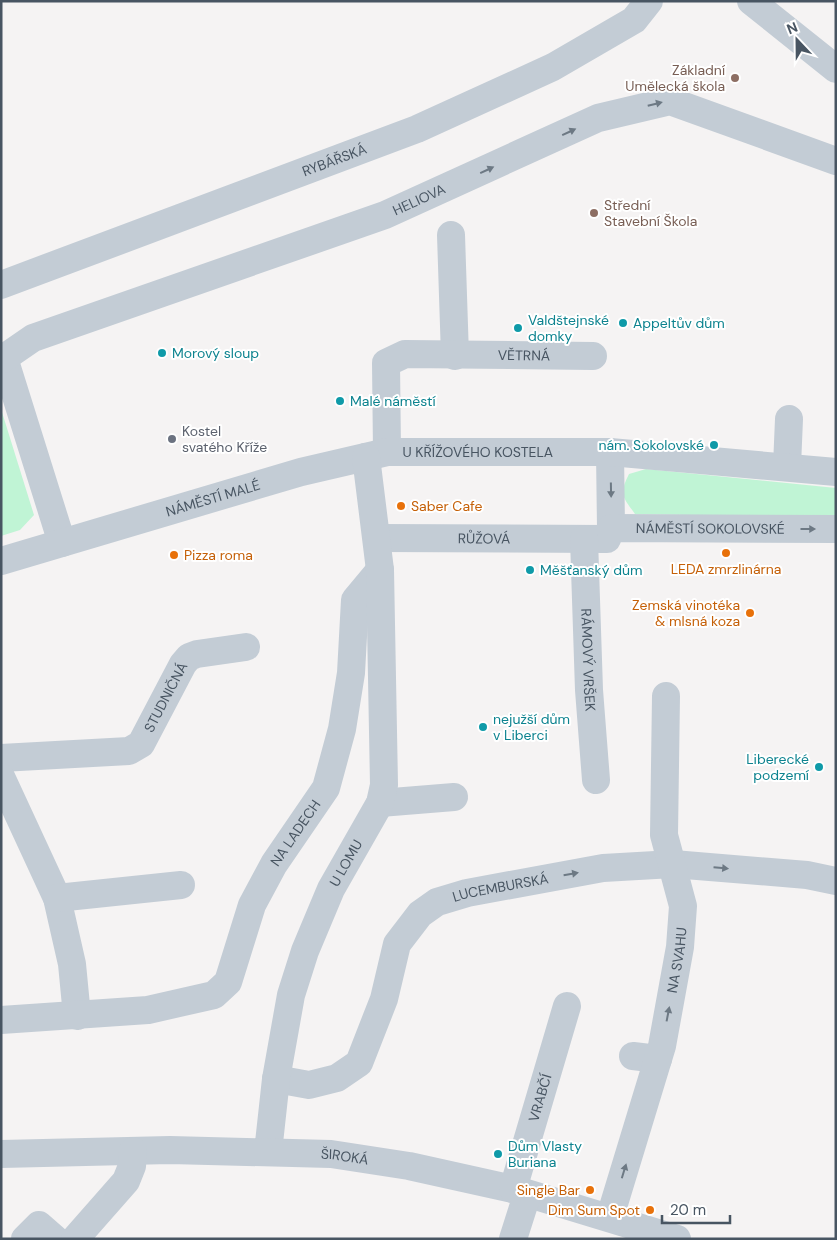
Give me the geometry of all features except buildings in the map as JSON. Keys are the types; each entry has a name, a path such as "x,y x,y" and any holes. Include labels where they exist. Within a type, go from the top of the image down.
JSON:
{"street":[{"name":"RYBÁŘSKÁ","path":"1,285 417,129 553,67 634,20 649,1"},
{"path":"763,5 836,68"},
{"name":"HELIOVA","path":"3,359 33,338 385,215 598,118 670,100 836,161"},
{"path":"451,235 455,356"},
{"name":"VĚTRNÁ","path":"377,455 386,363 405,354 593,356"},
{"path":"3,359 62,543"},
{"path":"787,466 789,419"},
{"path":"595,535 601,453 787,466 836,472"},
{"name":"U KŘÍŽOVÉHO KOSTELA","path":"377,455 601,453"},
{"path":"377,455 380,570"},
{"name":"NÁMĚSTÍ MALÉ","path":"1,562 301,472 377,455"},
{"name":"NÁMĚSTÍ SOKOLOVSKÉ","path":"595,535 836,529"},
{"name":"RŮŽOVÁ","path":"378,538 595,535"},
{"name":"RÁMOVÝ VRŠEK","path":"595,535 589,690 596,780"},
{"name":"U LOMU","path":"268,1152 276,1079 290,995 305,952 331,889 380,803 384,785 380,570"},
{"name":"NA LADECH","path":"1,1020 148,1010 214,995 228,982 252,905 274,864 326,788 342,729 351,673 355,600 380,570"},
{"name":"STUDNIČNÁ","path":"1,758 129,751 141,744 183,664 189,657 246,647"},
{"name":"NA SVAHU","path":"610,1217 646,1057 680,948 683,906 664,835 666,696"},
{"path":"1,777 58,898 72,964 77,1016"},
{"path":"380,803 454,797"},
{"name":"LUCEMBURSKÁ","path":"276,1079 309,1085 337,1078 359,1063 384,999 397,944 420,914 437,902 467,893 603,868 672,864 808,875 836,881"},
{"path":"58,898 181,885"},
{"name":"VRABČÍ","path":"513,1239 520,1192 567,1006"},
{"path":"75,1239 126,1181 132,1166 133,1151"},
{"name":"ŠIROKÁ","path":"1,1154 133,1151 268,1152 332,1154 366,1158 520,1192 610,1217 677,1239"},
{"path":"25,1239 39,1224 55,1239"}],"green space":[{"path":"1,409 34,515 20,530 1,536"},
{"path":"646,469 836,488 836,518 635,514 623,495 624,486 629,474"}],"place":[{"name":"Základní Umělecká škola","path":"735,78"},
{"name":"Střední Stavební Škola","path":"594,213"},
{"name":"Appeltův dům","path":"623,323"},
{"name":"Valdštejnské domky","path":"518,328"},
{"name":"Morový sloup","path":"162,353"},
{"name":"Malé náměstí","path":"340,401"},
{"name":"Kostel svatého Kříže","path":"172,439"},
{"name":"nám. Sokolovské","path":"714,445"},
{"name":"Saber Cafe","path":"401,506"},
{"name":"LEDA zmrzlinárna","path":"726,553"},
{"name":"Pizza roma","path":"174,555"},
{"name":"Měšťanský dům","path":"530,570"},
{"name":"Zemská vinotéka & mlsná koza","path":"750,613"},
{"name":"nejužší dům v Liberci","path":"483,727"},
{"name":"Liberecké podzemí","path":"819,767"},
{"name":"Dům Vlasty Buriana","path":"498,1154"},
{"name":"Single Bar","path":"590,1190"},
{"name":"Dim Sum Spot","path":"650,1210"}]}
